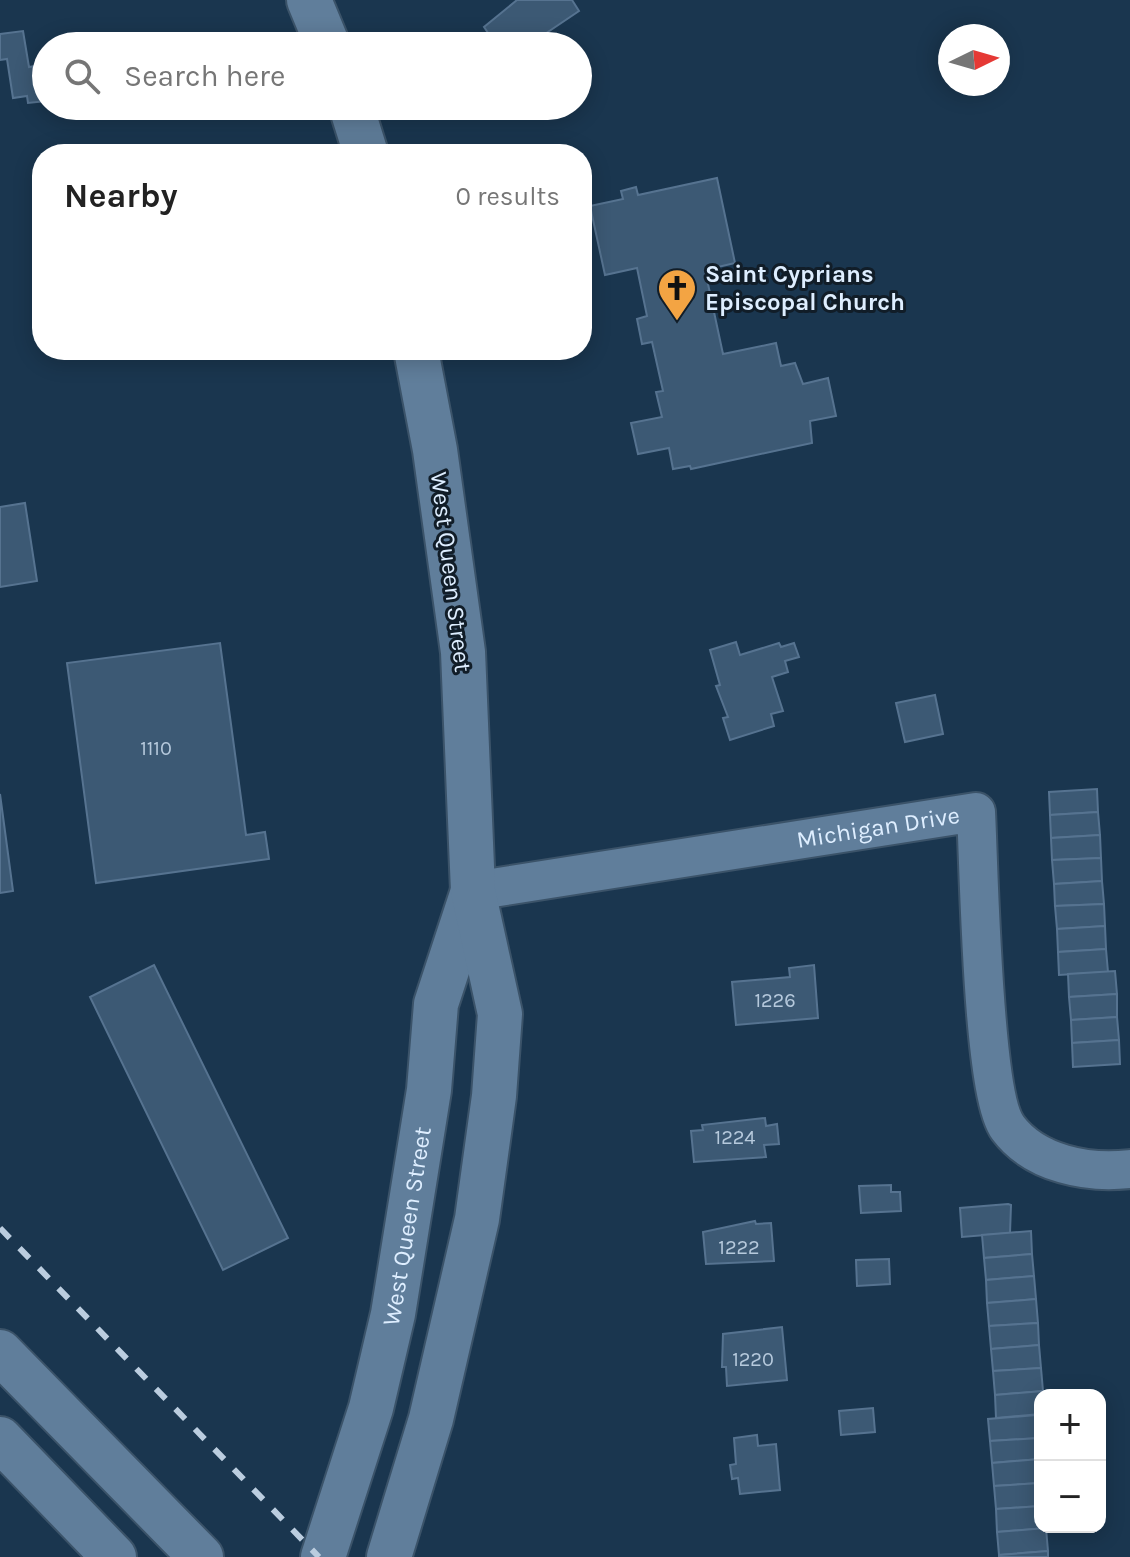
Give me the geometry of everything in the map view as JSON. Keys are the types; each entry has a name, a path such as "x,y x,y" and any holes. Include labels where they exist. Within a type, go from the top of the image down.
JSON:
{"main road":[{"path":"309,0 322,32"},
{"path":"355,120 363,144"},
{"name":"West Queen Street","path":"389,1557 453,1334 477,1219 492,1110 500,1014 473,891 463,652 437,461 418,360"},
{"name":"West Queen Street","path":"323,1557 371,1408 393,1314 429,1090 436,1004 473,891"},
{"path":"0,1352 201,1557"},
{"path":"0,1439 114,1557"}],"street":[{"name":"Michigan Drive","path":"473,891 976,812 991,1070 1007,1127 1048,1160 1106,1172 1130,1169"}],"building":[{"path":"517,0 572,0 579,11 548,32 487,32 484,27"},
{"path":"23,31 29,67 32,66 32,103 28,103 27,96 13,98 7,59 0,60 0,34"},
{"name":"Saint Cyprians Episcopal Church","path":"717,178 735,263 705,270 723,354 776,343 781,366 795,363 803,384 828,378 836,416 810,421 812,443 691,469 690,466 673,469 669,448 638,454 631,423 662,417 656,392 663,391 652,342 642,344 637,319 647,316 637,268 605,275 592,206 623,199 621,191 636,187 638,195"},
{"path":"25,503 37,581 0,587 0,507"},
{"path":"736,642 740,655 779,643 781,647 794,643 799,657 785,661 788,672 772,677 783,711 771,714 774,726 730,740 723,718 728,717 716,686 720,685 710,650"},
{"path":"220,643 246,835 265,832 269,859 96,883 67,663"},
{"path":"935,695 943,734 905,742 896,703"},
{"path":"1097,789 1098,812 1050,815 1049,792"},
{"path":"0,794 13,891 0,893"},
{"path":"1098,812 1100,835 1051,838 1050,815"},
{"path":"1100,835 1101,858 1052,860 1051,838"},
{"path":"1101,858 1102,881 1054,884 1052,860"},
{"path":"1102,881 1104,904 1055,906 1054,884"},
{"path":"1104,904 1105,926 1057,929 1055,906"},
{"path":"1105,926 1106,949 1058,952 1057,929"},
{"path":"1106,949 1108,972 1059,975 1058,952"},
{"path":"154,965 288,1238 223,1270 90,997"},
{"path":"814,965 818,1018 736,1025 732,982 790,977 789,968"},
{"path":"1115,971 1117,994 1069,997 1068,974"},
{"path":"1117,994 1117,1017 1071,1020 1069,997"},
{"path":"1117,1017 1119,1040 1072,1043 1071,1020"},
{"path":"1119,1040 1120,1064 1073,1067 1072,1043"},
{"path":"765,1118 766,1126 777,1124 779,1144 764,1145 766,1157 694,1162 691,1131 703,1130 702,1125"},
{"path":"891,1185 891,1192 900,1192 901,1211 861,1213 859,1186"},
{"path":"1011,1205 1010,1233 962,1237 960,1208"},
{"path":"755,1221 756,1224 771,1223 774,1261 706,1264 703,1232"},
{"path":"1031,1231 1032,1254 984,1258 982,1235"},
{"path":"1032,1254 1034,1276 986,1280 984,1258"},
{"path":"889,1259 890,1284 857,1286 856,1260"},
{"path":"1034,1276 1036,1299 987,1303 986,1280"},
{"path":"1036,1299 1038,1323 989,1326 987,1303"},
{"path":"1038,1323 1039,1345 991,1349 989,1326"},
{"path":"782,1327 787,1380 727,1386 726,1367 722,1367 723,1334"},
{"path":"1039,1345 1041,1368 993,1371 991,1349"},
{"path":"1041,1368 1043,1389 995,1395 993,1371"},
{"path":"1034,1392 1034,1415 996,1418 995,1395"},
{"path":"873,1408 875,1432 841,1435 839,1411"},
{"path":"1034,1415 1034,1438 990,1441 988,1419"},
{"path":"757,1435 758,1446 776,1444 780,1490 740,1494 738,1478 732,1479 730,1465 736,1464 734,1438"},
{"path":"1034,1438 1034,1460 992,1463 990,1441"},
{"path":"1034,1460 1034,1483 994,1486 992,1463"},
{"path":"1034,1483 1034,1506 996,1509 994,1486"},
{"path":"1034,1506 1034,1529 997,1532 996,1509"},
{"path":"1034,1529 1034,1533 1046,1533 1048,1551 999,1555 997,1532"},
{"path":"1048,1551 1048,1557 999,1557 999,1555"}],"railway":[{"path":"0,1228 319,1557"}],"place":[{"name":"Saint Cyprians Episcopal Church","path":"677,322"}]}
